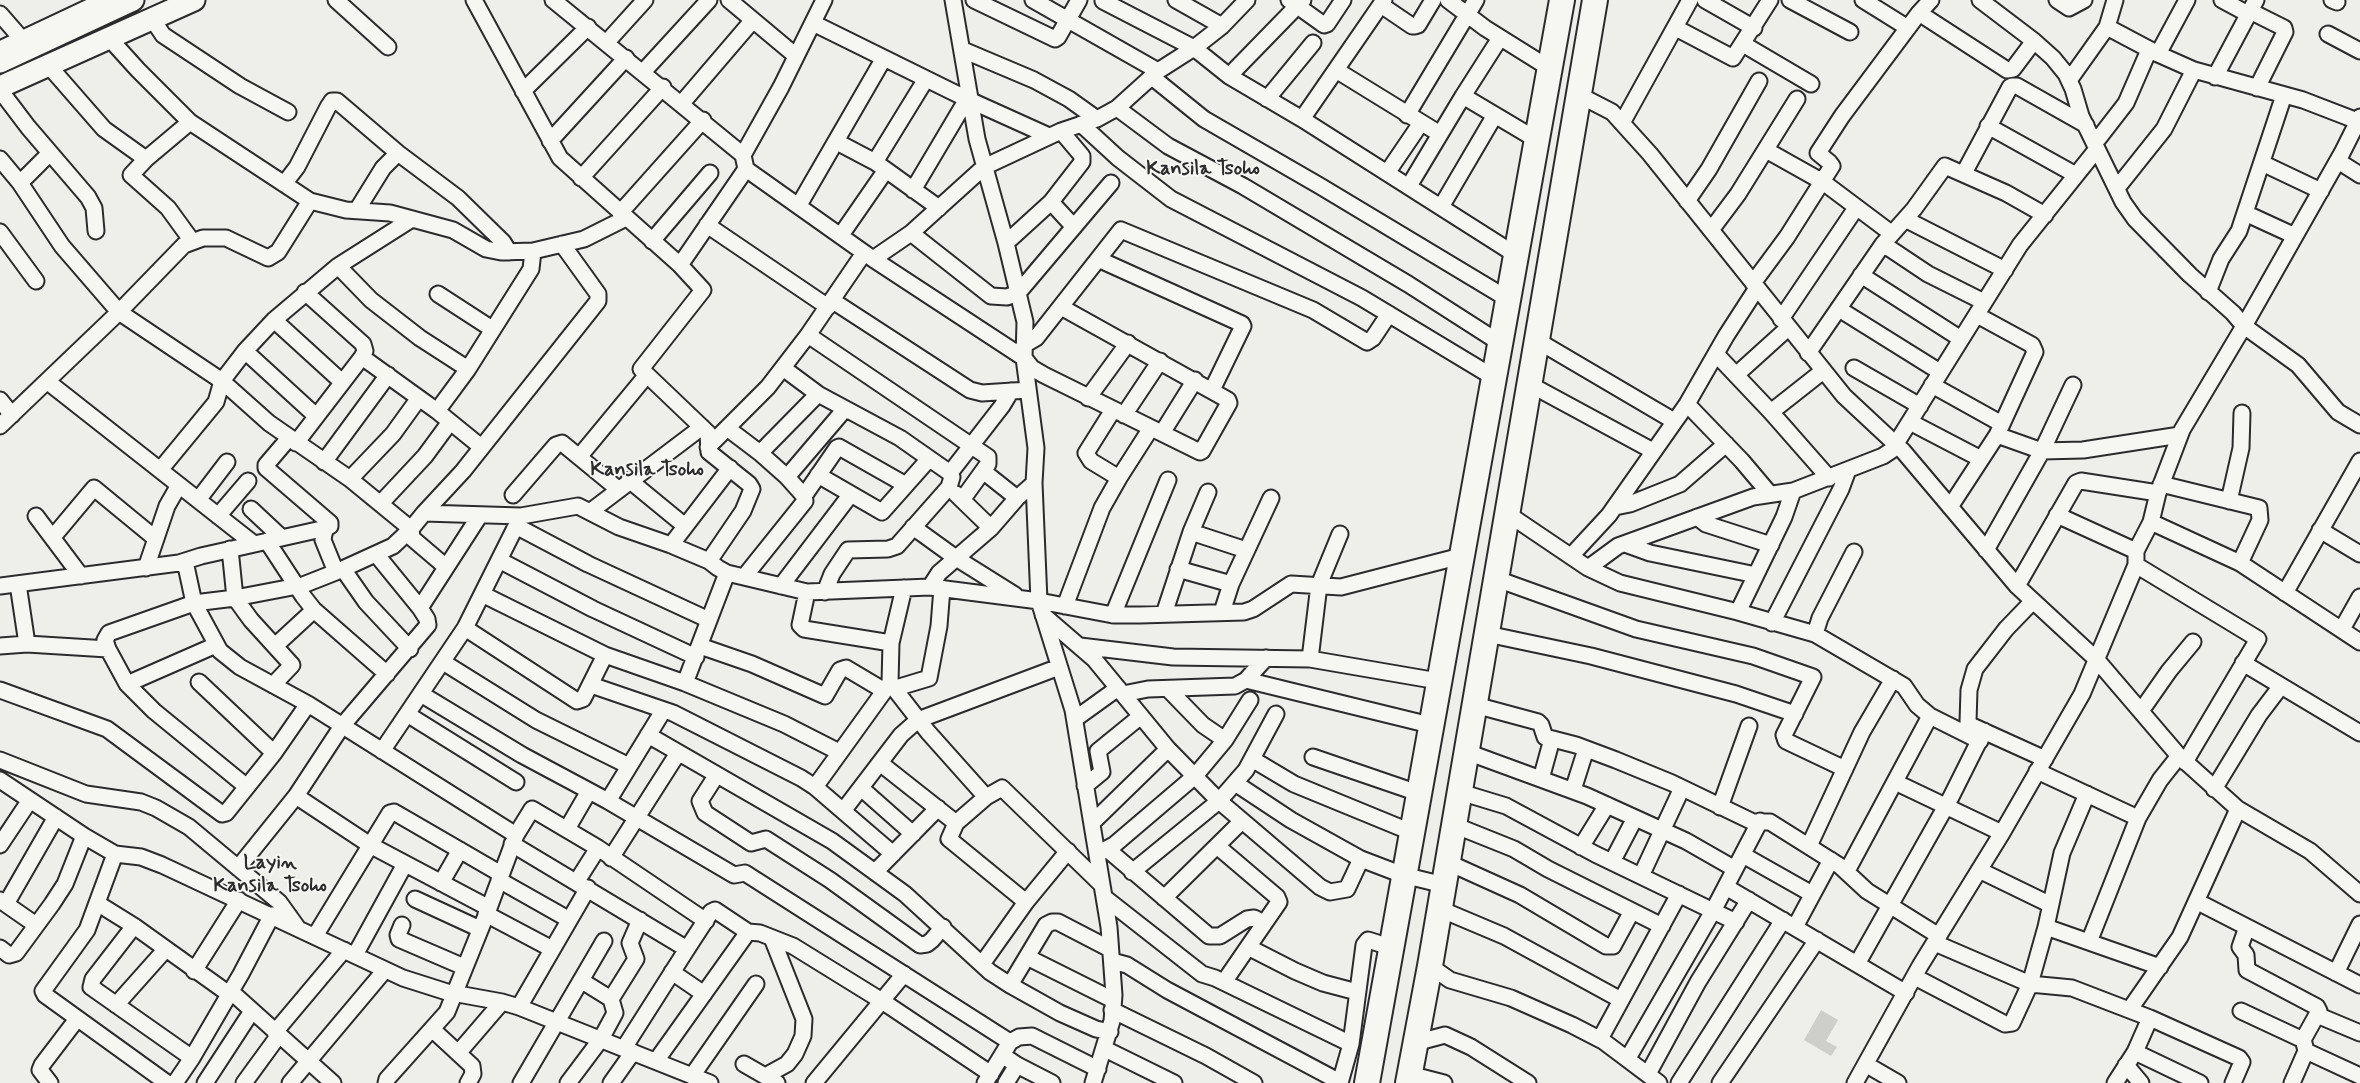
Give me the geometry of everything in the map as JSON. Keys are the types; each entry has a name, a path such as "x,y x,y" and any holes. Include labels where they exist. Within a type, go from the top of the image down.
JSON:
{"main road":[{"path":"0,62 26,43 95,6 133,0"},
{"path":"0,88 194,0"},
{"path":"1367,1083 1562,0"},
{"path":"1409,1079 1497,579 1595,0"}],"street":[{"path":"336,0 388,48"},
{"path":"474,0 560,158 580,178 680,265 701,287 702,294 642,366 641,372 708,433 709,452 749,484 751,493 743,511 709,561"},
{"path":"607,42 645,0"},
{"path":"643,72 709,0"},
{"path":"729,0 796,56"},
{"path":"611,1083 672,972 715,910 748,932 793,946 882,1002 988,1078 1006,1049 1019,1037 1032,1036 1096,1076 1105,1049 1110,1032 1113,1005 1111,955 1104,892 1102,851 1092,823 1075,719 1041,608 1034,483 1036,448 1024,352 1024,322 1006,243 984,167 969,100 954,0"},
{"path":"974,0 1055,39 1058,37 1079,0"},
{"path":"1032,0 1155,74 1204,119 1508,299"},
{"path":"1176,0 1222,26"},
{"path":"708,447 768,387 869,256 911,233 984,167 1055,134 1097,119 1117,108 1155,74 1194,48 1222,26 1247,0"},
{"path":"1229,76 1296,2 1324,25 1327,24 1344,0"},
{"path":"1302,119 1383,2 1412,26 1415,26 1418,25 1433,0"},
{"path":"1448,0 1500,38 1550,68"},
{"path":"1407,115 1476,0"},
{"path":"1622,123 1690,0"},
{"path":"1705,0 1754,28"},
{"path":"1676,28 1733,58 1754,28 1770,0"},
{"path":"1790,0 1850,32"},
{"path":"1863,0 1908,28"},
{"path":"1571,556 1614,507 1687,404 1755,285 1832,166 1818,153 1842,116 1931,0"},
{"path":"1980,0 2034,41 2053,58 2070,79 2078,110 2117,188 2135,218 2208,292 2233,312 2244,326 2298,365 2338,412 2360,425"},
{"path":"2057,0 2069,8 2084,0"},
{"path":"2070,79 2107,27 2115,0"},
{"path":"1588,568 1609,552 1625,544 1769,493 1793,491 1883,456 1892,450 2020,245 2076,175 2126,103 2153,52 2187,0"},
{"path":"2222,0 2251,8 2284,28 2285,32 2257,88"},
{"path":"1103,1 1194,48 1229,76 1302,119 1516,255"},
{"path":"562,2 588,27 703,120 744,162 869,256 1024,352 1032,368 1088,398 1200,452 1202,451 1229,403 1228,400 1061,307"},
{"path":"680,265 707,225 744,162 813,23 819,2"},
{"path":"2214,77 2251,8"},
{"path":"0,14 26,43 0,49"},
{"path":"1919,14 2007,70 2013,69 2034,41"},
{"path":"153,20 163,35 240,86 288,112"},
{"path":"682,103 753,20"},
{"path":"813,23 969,100 1055,134 1083,159 1051,202 1006,243"},
{"path":"523,92 588,27"},
{"path":"1855,1083 1867,1065 1914,977 2002,833 2082,694 2150,522 2160,489 2190,412 2244,326 2338,161 2359,120 2284,95 2194,70 2153,52 2107,27"},
{"path":"2328,34 2360,51"},
{"path":"110,38 138,70 190,122 310,201 326,206 390,213 454,230 486,249 509,252 533,251 584,239 623,215 703,120"},
{"path":"1409,186 1500,38"},
{"path":"1267,99 1313,43"},
{"path":"1743,44 1811,84"},
{"path":"963,50 1034,80 1069,99 1097,119"},
{"path":"550,141 626,58"},
{"path":"799,205 884,58"},
{"path":"49,66 104,129 146,159"},
{"path":"1336,70 1440,134"},
{"path":"2117,188 2164,130 2194,70"},
{"path":"840,235 880,166 926,79"},
{"path":"1687,201 1709,169 1758,81"},
{"path":"1964,172 2010,87 2017,86 2086,125"},
{"path":"580,178 662,87"},
{"path":"0,88 50,153 88,198 94,208 96,231"},
{"path":"1579,95 1612,112 1622,123 1711,230 1844,396 1896,444 2017,586 2096,659 2182,759 2238,809 2310,851 2360,894"},
{"path":"2208,292 2221,258 2239,231 2284,95"},
{"path":"1463,96 1536,140"},
{"path":"1711,230 1738,194 1797,99"},
{"path":"913,190 969,100"},
{"path":"284,184 297,166 332,101 337,101 398,153 458,198 503,242 509,252"},
{"path":"1117,108 1168,146 1243,186 1408,284 1500,343"},
{"path":"1441,207 1495,115"},
{"path":"190,122 146,159 132,173 132,176 168,208 192,240"},
{"path":"1387,173 1421,122"},
{"path":"1081,124 1118,158 1171,199 1354,293 1493,377"},
{"path":"1988,126 2076,175"},
{"path":"837,142 880,166 939,208"},
{"path":"1766,150 1823,182 1856,208 1928,274 2032,345 2035,352 1999,429 1950,507"},
{"path":"20,183 50,153"},
{"path":"357,210 383,168 398,153"},
{"path":"0,158 20,183 62,246 119,312 222,381 270,423 350,479 412,529"},
{"path":"2338,161 2360,175"},
{"path":"2262,164 2321,190"},
{"path":"1808,353 1887,238 1905,219 1943,167 1948,165 1964,172 2045,215"},
{"path":"652,241 710,173"},
{"path":"911,233 991,296 1007,297 1018,293 1111,183"},
{"path":"0,426 48,382 184,245 192,240 226,238 268,258 278,252 310,201"},
{"path":"1051,202 1074,227"},
{"path":"1736,374 1785,323 1856,208"},
{"path":"2245,213 2295,236"},
{"path":"160,470 216,402 222,381 245,351 274,320 338,266 412,219"},
{"path":"1905,219 2004,270"},
{"path":"707,225 970,390 976,393 1028,390"},
{"path":"1024,352 1121,230 1312,310 1367,342 1373,338 1389,314"},
{"path":"0,232 36,281"},
{"path":"247,787 154,711 127,684 108,649 106,640 109,632 194,603 236,598 296,586 340,571 393,546 412,529 424,513 463,471 480,446 598,301 598,294 562,244"},
{"path":"437,411 468,369 531,269 533,251"},
{"path":"1098,259 1244,326 1212,390"},
{"path":"338,266 371,300 420,338 468,369"},
{"path":"1861,275 1961,339"},
{"path":"0,586 180,563 230,549 326,528 331,525 266,468 266,465 316,416 365,351 363,344 305,292"},
{"path":"438,294 492,329"},
{"path":"1839,309 1936,379 1999,429 2042,452 2082,450 2180,435"},
{"path":"274,320 342,382"},
{"path":"808,335 988,457 989,461 983,471 962,500"},
{"path":"1538,341 1674,421"},
{"path":"1088,398 1128,343"},
{"path":"245,351 316,416"},
{"path":"1716,354 1771,412 1828,478"},
{"path":"362,357 420,398 480,446"},
{"path":"1119,478 1091,461 1086,453 1160,361"},
{"path":"783,368 818,394 900,438 929,459 950,480 962,500 991,528"},
{"path":"1854,368 1920,406"},
{"path":"1771,412 1823,371"},
{"path":"324,462 388,375"},
{"path":"579,457 646,376"},
{"path":"1065,606 1102,508 1119,478 1194,380"},
{"path":"48,382 218,516 268,541"},
{"path":"1530,385 1653,451"},
{"path":"1986,550 2042,452 2073,385"},
{"path":"825,592 832,574 848,550 892,548 913,527 950,480 971,445 1002,406 1011,391"},
{"path":"760,453 818,394"},
{"path":"350,479 393,434 420,398"},
{"path":"0,400 12,415"},
{"path":"1687,404 1726,444 1769,493"},
{"path":"787,477 846,409"},
{"path":"2229,501 2240,448 2242,413"},
{"path":"381,503 425,456 450,422"},
{"path":"1910,422 1981,459"},
{"path":"591,512 702,426"},
{"path":"727,428 760,453 787,477 804,496 805,501 744,577"},
{"path":"512,495 558,443 562,443 579,457 685,526"},
{"path":"1614,507 1630,504 1680,484 1726,444"},
{"path":"804,496 839,447 906,485"},
{"path":"818,475 882,512 929,459"},
{"path":"2285,593 2360,461"},
{"path":"198,500 227,462"},
{"path":"671,544 730,468"},
{"path":"1772,623 1841,489 1848,470"},
{"path":"983,471 1017,498"},
{"path":"1113,615 1168,480"},
{"path":"218,516 248,481"},
{"path":"2017,586 2076,483 2081,481 2160,489 2258,508 2261,513 2260,520 2240,563"},
{"path":"890,687 927,679 930,676 939,626 936,588 939,573 991,528 1017,498 1034,483"},
{"path":"146,568 167,506 178,485"},
{"path":"53,537 94,488 156,539"},
{"path":"1738,612 1791,501 1793,491"},
{"path":"1164,614 1191,532 1208,492"},
{"path":"781,586 851,494"},
{"path":"1222,612 1231,584 1271,498"},
{"path":"382,751 465,628 518,521 578,506 619,527 671,544 709,561 726,573 807,592 936,588 1017,598"},
{"path":"250,509 296,586 314,610 387,674"},
{"path":"424,513 480,515 518,521 588,564 709,620"},
{"path":"1508,514 1588,568 1620,583 1738,612 1815,634 1904,686 1917,704 1930,716 1982,736 2041,765 2087,794 2138,818"},
{"path":"420,608 480,515"},
{"path":"2057,515 2136,558 2258,639 2182,759 2160,780 2138,818 2089,942"},
{"path":"36,516 81,576"},
{"path":"1697,518 1706,524 1771,545"},
{"path":"2150,522 2240,563 2360,642"},
{"path":"913,527 1017,598 1041,608 1080,646 1168,749 1219,801 1320,887 1330,892 1346,889 1361,859"},
{"path":"326,528 323,540 340,571 366,602 410,648"},
{"path":"412,529 412,538 446,567"},
{"path":"2320,530 2360,554"},
{"path":"1191,532 1246,550"},
{"path":"1310,659 1319,585 1340,534"},
{"path":"1625,544 1650,553 1756,575"},
{"path":"230,549 236,598 292,665 273,685"},
{"path":"1815,634 1820,618 1854,552"},
{"path":"238,868 296,796 342,726 428,625 427,619 420,608 376,554"},
{"path":"1041,608 1065,606 1113,615 1222,612 1253,609 1291,584 1341,587 1461,556"},
{"path":"499,560 593,609 698,652 752,664 825,696 840,670 846,668 890,687 986,797"},
{"path":"180,563 186,566 194,603 216,645 220,651 240,667 308,704 583,885 687,949"},
{"path":"1178,569 1231,584"},
{"path":"684,682 698,652 726,573"},
{"path":"1497,579 1636,629 1753,656 1810,675 1814,678 1784,735 1786,741 1845,769"},
{"path":"18,584 27,644"},
{"path":"815,787 839,752 890,687 891,643 904,588"},
{"path":"807,592 800,625 804,629 891,643"},
{"path":"482,594 605,655 684,682 784,724 839,752"},
{"path":"2342,629 2360,597"},
{"path":"1982,736 1968,722 1969,690 1975,669 2006,629 2033,601"},
{"path":"275,646 314,610"},
{"path":"465,628 577,700 583,699 605,655"},
{"path":"1487,634 1591,656 1736,694 1795,714"},
{"path":"2140,711 2193,642"},
{"path":"0,646 27,644 108,649"},
{"path":"127,684 216,645"},
{"path":"1080,646 1173,657 1310,659 1438,681"},
{"path":"1075,719 1120,691 1235,686 1246,680 1266,658"},
{"path":"443,662 536,720 629,766"},
{"path":"2243,663 2360,733"},
{"path":"843,811 901,735 918,720 1059,667"},
{"path":"1809,846 1862,732 1893,679"},
{"path":"1246,680 1430,725"},
{"path":"199,682 274,753"},
{"path":"591,685 688,720 815,787 893,854"},
{"path":"2214,789 2259,715 2281,686"},
{"path":"1168,688 1203,725 1226,740"},
{"path":"0,690 107,729 222,814 226,813 274,753 308,704"},
{"path":"421,694 522,755 608,801 734,875 745,873 904,974 1006,1049 1017,1065 1047,1082"},
{"path":"1102,851 1114,845 1196,776 1226,740 1250,700"},
{"path":"1475,705 1538,722 1543,729 1544,736 1586,749 1682,788 1753,822 1770,822 1847,871 1859,886 1937,939 1988,968 2030,984 2072,988 2150,1018 2239,1058 2242,1062 2233,1083"},
{"path":"608,801 663,711"},
{"path":"407,714 516,782"},
{"path":"1132,872 1219,801 1252,759 1276,714"},
{"path":"1085,786 1102,772 1098,751 1141,716"},
{"path":"1847,871 1930,716"},
{"path":"1720,807 1749,726"},
{"path":"648,735 832,842 876,872 915,902 982,964 1010,985 1054,1010 1096,1029 1110,1032"},
{"path":"1857,964 1946,807 1982,736"},
{"path":"1541,778 1552,739"},
{"path":"1092,823 1168,749"},
{"path":"1573,790 1586,749"},
{"path":"1467,752 1573,790 1686,841 1735,869"},
{"path":"611,858 678,753"},
{"path":"1313,757 1418,793"},
{"path":"1252,759 1294,784 1411,832"},
{"path":"0,760 86,794 126,799 156,808 189,827 279,902 297,927"},
{"path":"880,763 956,823"},
{"path":"716,776 700,801 704,813 751,843 766,839 830,880 920,945 927,944 943,927"},
{"path":"0,782 115,854 141,857 162,865 403,978 454,993 520,1007 710,1083"},
{"path":"1895,782 2002,833"},
{"path":"1235,783 1291,820 1361,859 1403,875 1446,873 1513,892 1606,946 1613,946 1632,911"},
{"path":"861,788 913,834"},
{"path":"1641,876 1682,788"},
{"path":"1026,902 949,839 956,823 998,789 1005,789 1068,851 1104,892 1202,974 1224,982 1351,1044"},
{"path":"567,829 589,791"},
{"path":"1460,792 1506,806 1612,862 1736,922"},
{"path":"1914,977 2005,1024 2012,1023 2030,984 2046,927 2049,904 2062,852 2087,794"},
{"path":"296,796 370,845 441,883 552,949"},
{"path":"0,845 30,800"},
{"path":"1581,846 1607,806"},
{"path":"876,872 938,808"},
{"path":"386,1083 387,1079 447,1012 488,911 514,840 532,809 598,848 706,921"},
{"path":"2130,1010 2180,937 2198,902 2238,809"},
{"path":"315,936 388,814 394,812 460,850 568,920"},
{"path":"36,925 3,902 56,817"},
{"path":"1612,862 1635,818"},
{"path":"1164,898 1242,821"},
{"path":"1628,1058 1713,911 1760,821"},
{"path":"1454,825 1514,849 1548,869 1662,926"},
{"path":"0,948 9,955 16,953 52,904 64,884 84,836"},
{"path":"1217,846 1277,897 1279,902 1224,982"},
{"path":"520,1007 568,920 598,848"},
{"path":"441,883 460,850"},
{"path":"982,964 1026,902 1068,851"},
{"path":"1102,851 1132,872 1209,936 1215,938 1247,918 1254,918 1264,923"},
{"path":"115,854 87,930 43,991 45,995 77,1019 167,1083"},
{"path":"1743,854 1812,894"},
{"path":"1679,1083 1789,923 1812,894 1831,860"},
{"path":"244,1083 277,1033 350,952 405,864"},
{"path":"1979,870 2049,904"},
{"path":"1726,887 1906,993"},
{"path":"1600,1039 1679,894"},
{"path":"415,899 480,929"},
{"path":"194,971 239,900"},
{"path":"1430,966 1450,980 1511,998 1543,1010 1600,1039 1654,1079 1698,982 1749,900"},
{"path":"2198,902 2360,985"},
{"path":"97,903 134,926 194,971 229,994 236,996 333,1083"},
{"path":"1440,909 1504,936 1621,1000"},
{"path":"175,1083 192,1058 229,994 272,915"},
{"path":"611,999 636,959 630,943 640,920"},
{"path":"1010,985 1046,925 1058,922 1167,990 1340,1083 1351,1044 1364,945 1368,940 1390,947"},
{"path":"2336,973 2360,924"},
{"path":"402,925 398,935 399,939 464,968"},
{"path":"134,926 90,983 90,986 192,1058"},
{"path":"2046,927 2160,967"},
{"path":"2247,927 2240,947 2246,955 2247,970 2317,1007 2319,1011 2304,1045 2292,1083"},
{"path":"656,1061 748,932"},
{"path":"744,1064 771,1080 795,1054 803,1036 804,1019 772,938"},
{"path":"1720,1083 1817,940"},
{"path":"521,1083 604,941"},
{"path":"1248,946 1294,971 1323,983 1358,992"},
{"path":"116,1005 164,950"},
{"path":"1027,957 1254,1083"},
{"path":"290,1083 385,970"},
{"path":"672,972 704,994"},
{"path":"814,1083 904,974"},
{"path":"568,1083 601,1038 615,1013 611,999 582,981"},
{"path":"692,1076 756,984"},
{"path":"459,1052 502,1002"},
{"path":"205,1083 252,1010"},
{"path":"2241,1011 2360,1076"},
{"path":"2317,1015 2360,1033"},
{"path":"2115,1083 2135,1052 2150,1018"},
{"path":"50,1083 40,1070 42,1065 77,1019"},
{"path":"432,1029 459,1052 473,1070 468,1083"},
{"path":"1416,1043 1445,1035 1471,1047 1528,1083"},
{"path":"1105,1049 1174,1083"},
{"path":"2135,1052 2200,1083"},
{"path":"1006,1083 1017,1065"},
{"path":"1867,1065 1898,1083"},
{"path":"2126,1065 2141,1083"},
{"path":"1409,1079 1444,1083"}],"shaded area":[{"path":"1821,1010 1838,1020 1826,1041 1837,1047 1831,1056 1804,1040"}],"district":[{"name":"Kansila Tsoho","path":"1203,170"},
{"name":"Kansila Tsoho","path":"647,471"},
{"name":"Layin Kansila Tsoho","path":"270,876"}]}
